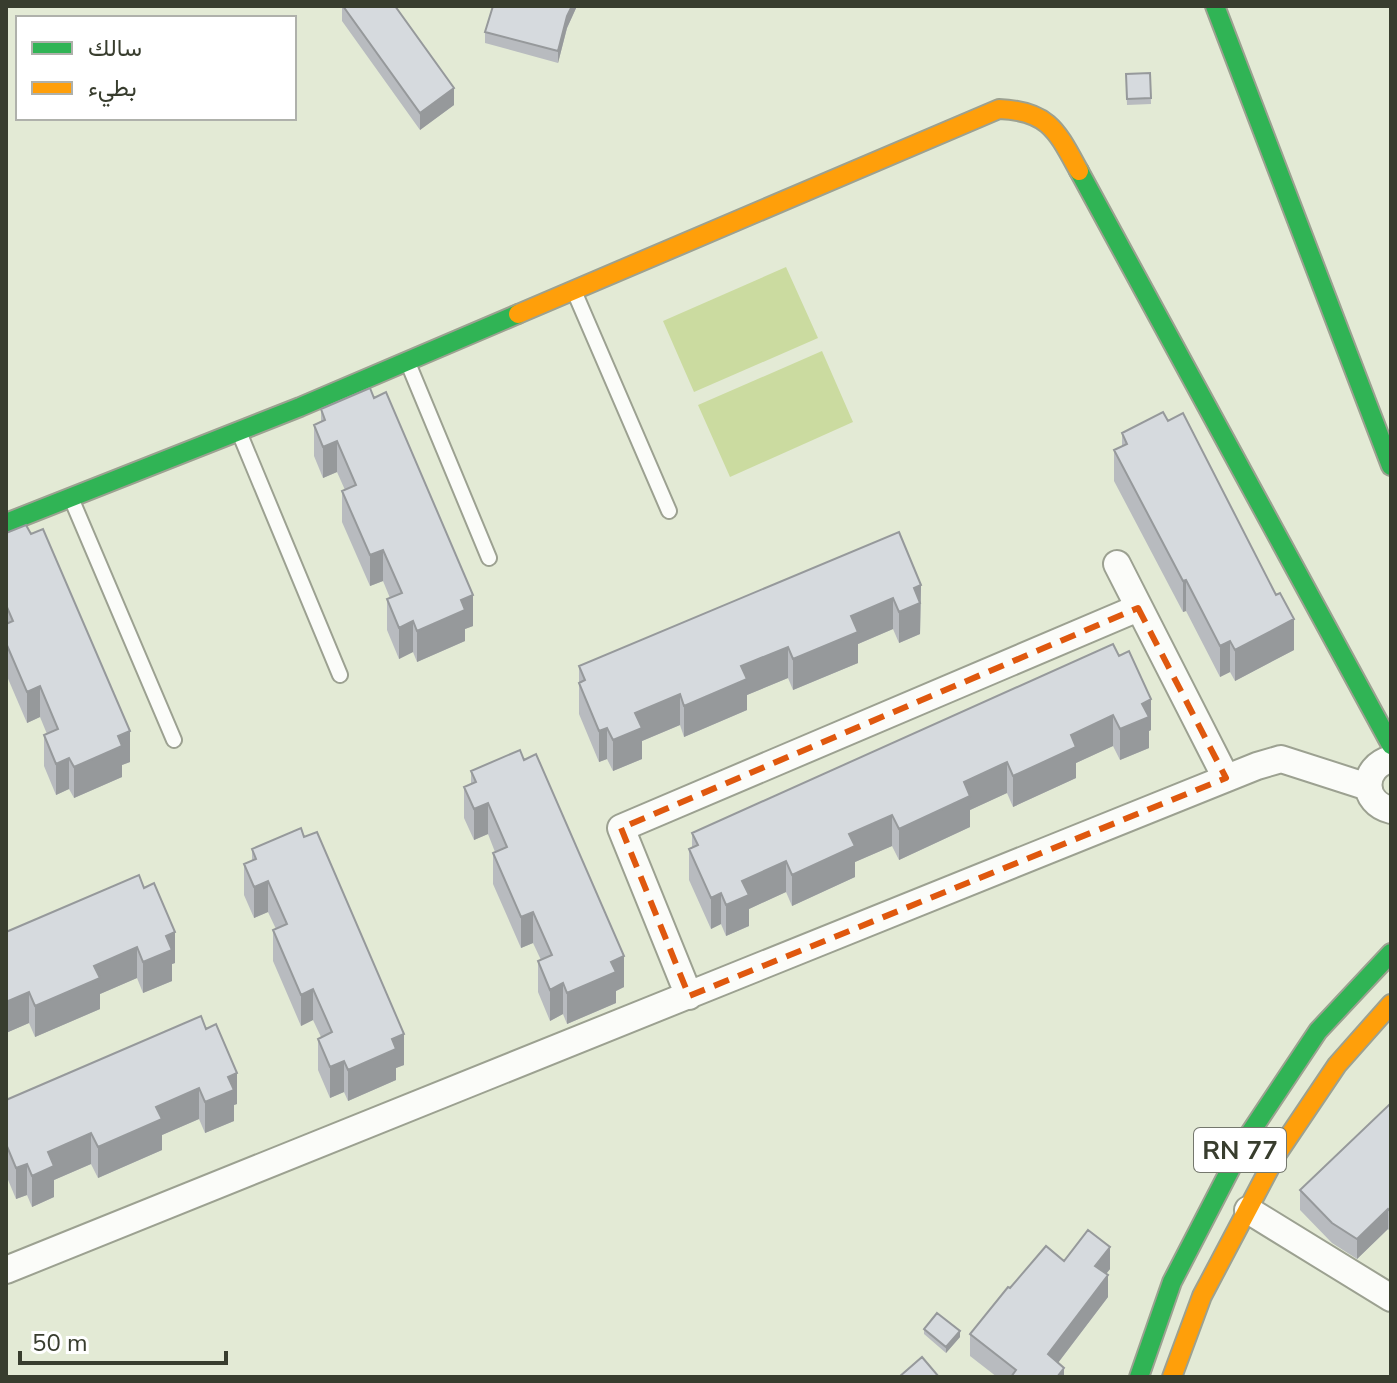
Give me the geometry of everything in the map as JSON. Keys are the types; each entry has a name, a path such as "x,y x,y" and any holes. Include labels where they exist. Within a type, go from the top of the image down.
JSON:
{"street":[{"path":"1215,6 1391,466"},
{"path":"6,523 407,362 999,109 1024,110 1056,129 1391,745"},
{"path":"1117,564 1226,778"},
{"path":"689,996 621,828 1138,608"},
{"path":"6,1270 1226,778 1281,759 1368,787"},
{"path":"1391,759 1376,765 1368,778 1374,801 1391,810"},
{"name":"RN 77","path":"1139,1377 1172,1282 1246,1139 1318,1031 1391,953"},
{"name":"RN 77","path":"1172,1377 1202,1296 1277,1154 1337,1065 1391,1004"},
{"path":"1248,1210 1391,1298"}],"lane":[{"path":"574,290 669,511"},
{"path":"407,362 489,558"},
{"path":"239,431 340,675"},
{"path":"71,498 174,740"}],"highlighted area":[{"path":"1138,608 1226,778 689,996 621,828"}],"green space":[{"path":"786,267 818,338 694,392 663,321"},
{"path":"822,351 853,422 730,477 698,405"}],"building":[{"path":"343,6 395,6 454,88 420,113"},
{"path":"493,6 572,6 558,51 485,32"},
{"path":"1150,73 1151,98 1127,99 1126,74"},
{"path":"370,388 374,398 386,392 473,595 461,600 465,610 417,631 413,621 399,628 387,599 402,593 383,550 370,555 342,491 356,485 337,441 323,447 314,425 325,420 321,409"},
{"path":"1163,412 1168,421 1183,413 1276,595 1280,593 1294,619 1235,650 1230,641 1220,646 1114,450 1127,444 1122,433"},
{"path":"26,525 31,534 43,529 130,731 118,736 122,746 74,767 69,758 56,764 44,735 58,729 40,686 27,692 6,643 6,624 13,621 6,605 6,533"},
{"path":"899,532 921,585 914,588 920,603 899,612 893,598 851,616 858,632 793,659 788,647 741,666 747,679 684,706 680,694 635,713 642,728 613,740 607,728 599,731 579,683 585,680 579,666"},
{"path":"1113,644 1119,656 1129,651 1151,699 1142,704 1149,717 1120,729 1113,715 1071,735 1076,747 1013,776 1007,762 964,782 970,796 899,829 892,815 849,834 855,846 792,875 786,861 742,881 749,895 726,905 721,893 711,898 689,849 698,845 692,833"},
{"path":"520,750 524,760 536,754 624,956 611,962 616,972 567,993 563,983 550,990 538,961 552,955 533,912 521,917 493,853 507,847 488,803 474,809 464,787 476,782 471,771"},
{"path":"301,828 304,837 317,832 404,1034 392,1039 396,1049 348,1070 344,1061 330,1067 318,1039 332,1032 313,989 301,995 273,930 287,924 268,881 254,887 244,864 256,859 252,849"},
{"path":"139,875 144,888 154,883 175,932 166,936 172,950 143,962 137,947 94,966 100,978 35,1006 29,992 6,1002 6,932"},
{"path":"201,1016 206,1029 216,1024 237,1073 228,1077 234,1090 205,1102 199,1088 156,1107 162,1119 98,1147 91,1133 48,1152 54,1166 32,1176 27,1164 16,1168 6,1144 6,1100"},
{"path":"1391,1103 1391,1212 1388,1209 1357,1239 1332,1223 1300,1190"},
{"path":"1088,1230 1110,1247 1095,1266 1108,1275 1048,1354 1064,1368 1057,1377 1011,1377 1016,1370 970,1334 1046,1246 1064,1261"},
{"path":"937,1313 960,1331 946,1347 924,1329"},
{"path":"922,1357 939,1377 899,1377"}],"traffic: fast":[{"path":"1215,6 1391,466"},
{"path":"1079,171 1391,745"},
{"path":"6,523 300,407 518,314"},
{"path":"1139,1377 1172,1282 1246,1139 1318,1031 1391,953"}],"traffic: slow":[{"path":"518,314 999,109 1030,114 1050,126 1079,171"},
{"path":"1172,1377 1202,1296 1277,1154 1337,1065 1391,1004"}]}
